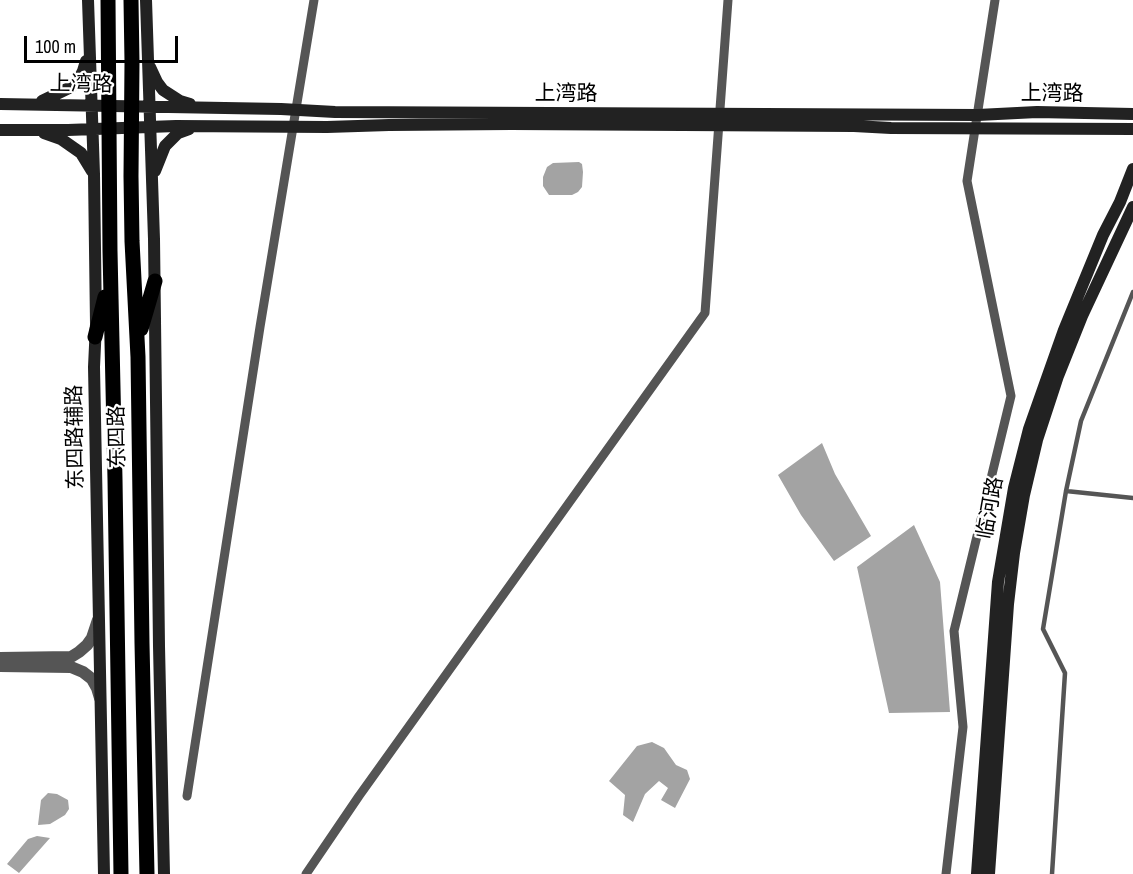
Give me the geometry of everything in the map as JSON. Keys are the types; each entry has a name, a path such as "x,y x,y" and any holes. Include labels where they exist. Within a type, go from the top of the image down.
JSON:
{"main road":[{"name":"东四路辅路","path":"88,0 94,174 94,367 104,874"},
{"name":"东四路","path":"108,0 109,215 122,874"},
{"name":"东四路","path":"131,0 132,241 138,340 147,874"},
{"path":"146,0 155,281 164,874"},
{"path":"131,16 148,63 163,90 180,101 209,108"},
{"path":"29,104 43,101 71,87 83,71 89,45"},
{"name":"上湾路","path":"0,104 720,119 976,128 1133,129"},
{"name":"上湾路","path":"0,130 198,126 293,127 978,115 1037,112 1133,114"},
{"path":"153,184 157,164 165,146 178,133 198,126"},
{"path":"28,130 46,133 81,153 94,174 109,215"},
{"name":"临河路","path":"977,874 997,593 1014,488 1029,429 1064,330 1133,169"},
{"name":"临河路","path":"989,874 1008,604 1024,495 1037,440 1058,376 1078,326 1130,222 1133,207"},
{"path":"95,337 111,277"},
{"path":"138,340 155,281"}],"street":[{"path":"188,796 260,327 314,0"},
{"path":"306,874 365,786 705,313 728,0"},
{"path":"946,874 963,727 954,631 1011,396 968,181 995,0"},
{"path":"0,658 71,657 87,645 96,629 99,616"},
{"path":"0,666 71,667 92,679 101,700"}],"lane":[{"path":"1052,874 1065,673 1043,629 1066,491 1081,421 1133,292"},
{"path":"1066,491 1133,498"}],"shaded area":[{"path":"579,162 582,164 583,172 582,187 578,192 572,195 549,195 543,186 543,177 547,167 553,163"},
{"path":"822,443 835,474 871,536 834,561 801,515 778,475"},
{"path":"914,525 940,582 950,712 889,713 857,567"},
{"path":"652,742 664,748 676,765 687,770 690,779 675,808 661,800 668,788 659,781 645,794 633,822 623,815 625,795 609,781 637,746"},
{"path":"48,793 57,794 68,800 69,809 65,815 50,824 38,825 41,800"},
{"path":"37,836 50,838 19,873 7,864 28,839"}]}
